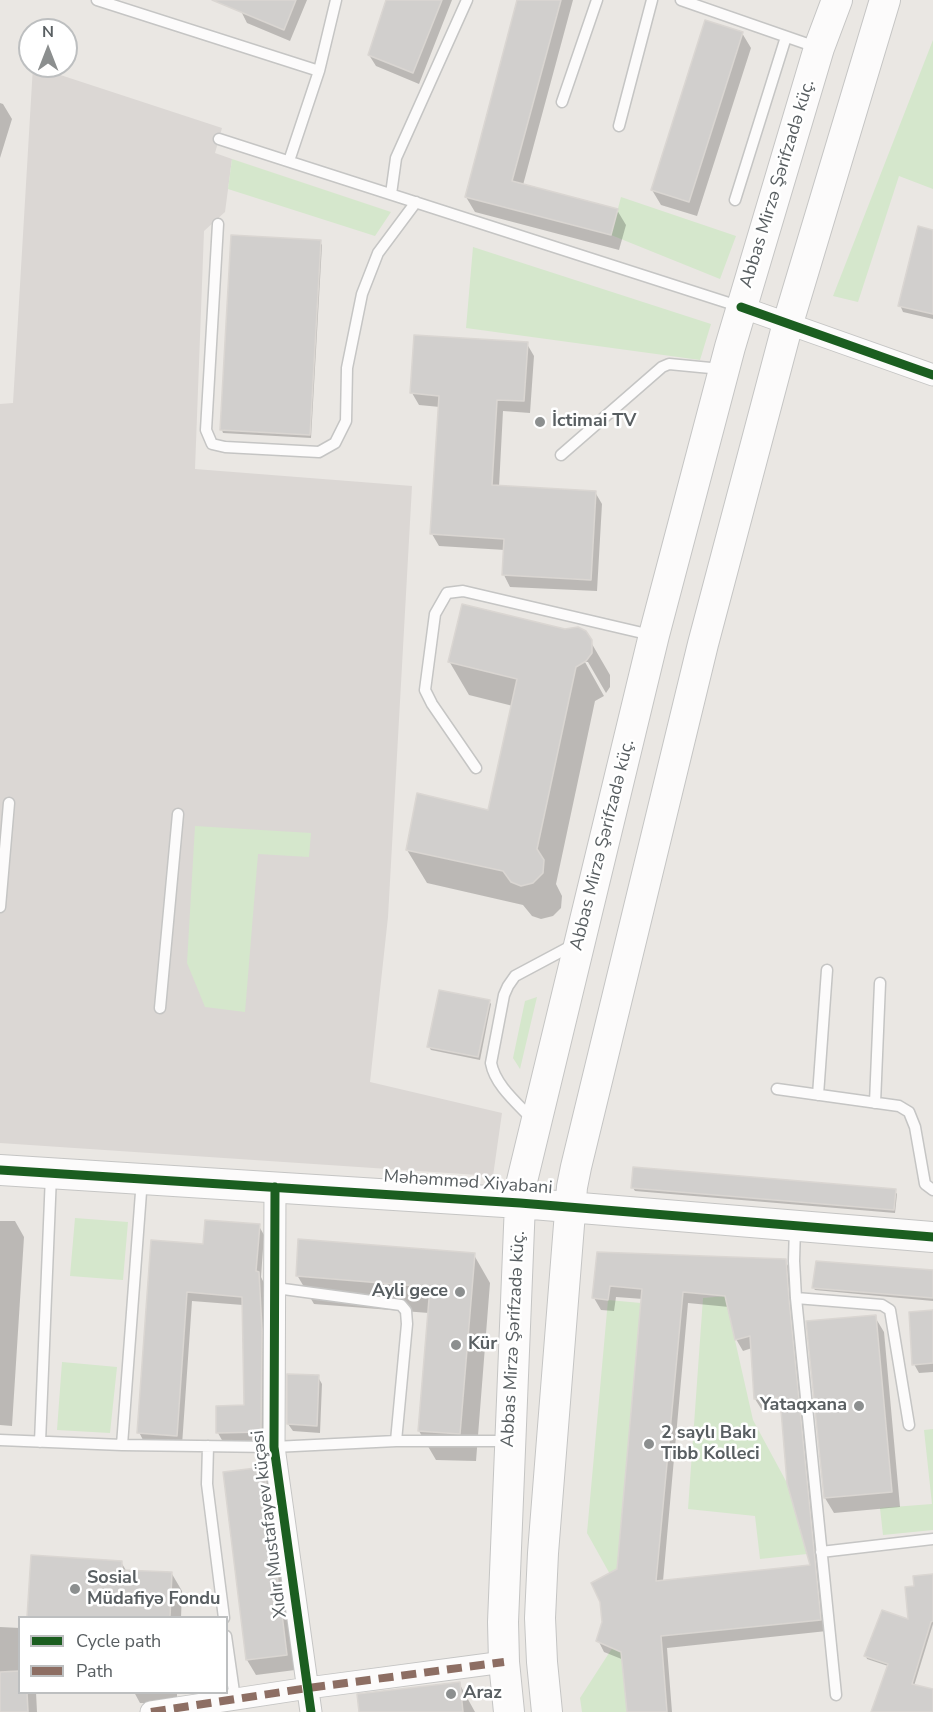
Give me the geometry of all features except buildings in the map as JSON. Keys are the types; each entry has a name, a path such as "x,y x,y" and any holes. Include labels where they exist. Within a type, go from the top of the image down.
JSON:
{"main road":[{"name":"Abbas Mirzə Şərifzadə küç.","path":"509,1712 502,1622 522,1181 654,635 724,369 819,48 837,0"},
{"path":"547,1712 540,1629 542,1563 576,1167 703,644 788,323 885,0"},
{"name":"Məhəmməd Xiyabani","path":"0,1170 520,1203 933,1238"}],"street":[{"path":"741,307 933,375"},
{"name":"Xıdır Mustafayev küçəsi","path":"275,1187 274,1446 311,1712"},
{"path":"151,1712 504,1662"}],"lane":[{"path":"97,0 320,71"},
{"path":"289,161 320,71 336,0"},
{"path":"391,194 396,158 468,0"},
{"path":"562,102 597,0"},
{"path":"619,126 652,0"},
{"path":"681,0 819,48"},
{"path":"735,200 786,37"},
{"path":"219,139 741,307"},
{"path":"218,224 206,430 212,444 225,447 319,452 335,443 346,421 347,368 362,294 368,276 378,253 416,202"},
{"path":"561,455 662,367 669,364 724,369"},
{"path":"476,768 432,704 425,690 435,614 447,593 463,591 654,635"},
{"path":"0,908 9,803"},
{"path":"160,1008 178,814"},
{"path":"535,1123 493,1073 491,1063 504,995 515,976 580,941"},
{"path":"818,1095 827,970"},
{"path":"875,1103 880,983"},
{"path":"777,1089 899,1106 909,1112 915,1127 925,1184 933,1190"},
{"path":"40,1442 51,1173"},
{"path":"122,1445 142,1179"},
{"path":"795,1227 796,1298 836,1695"},
{"path":"276,1288 401,1305 406,1311 407,1324 396,1442"},
{"path":"796,1298 882,1305 890,1310 909,1425"},
{"path":"0,1440 208,1446 509,1441"},
{"path":"208,1446 207,1484 224,1616"},
{"path":"821,1552 933,1539"},
{"path":"228,1650 235,1699"}],"shaded area":[{"path":"32,78 70,78 222,128 215,153 232,159 225,212 204,231 195,469 412,486 388,917 370,1082 502,1113 493,1176 0,1143 0,404 13,403"}],"green space":[{"path":"933,40 933,189 899,176 858,302 833,296"},
{"path":"232,159 391,212 375,236 228,189"},
{"path":"621,197 736,236 720,279 611,235"},
{"path":"473,247 711,324 700,360 466,328"},
{"path":"195,826 311,833 309,857 258,854 245,1012 205,1007 187,963"},
{"path":"537,997 520,1069 513,1058 525,1001"},
{"path":"75,1218 128,1222 123,1280 70,1276"},
{"path":"725,1296 753,1420 787,1483 807,1554 760,1559 755,1516 688,1509 703,1298"},
{"path":"608,1300 641,1303 616,1585 587,1533"},
{"path":"62,1362 117,1367 110,1433 57,1430"},
{"path":"933,1429 933,1530 883,1535 880,1508 932,1504 924,1430"},
{"path":"620,1636 627,1712 582,1712 580,1698"}],"marked path":[{"path":"151,1712 504,1662"}],"cycle path":[{"path":"741,307 933,375"},
{"path":"0,1170 520,1203 933,1237"},
{"path":"275,1187 274,1447 311,1712"}],"place":[{"name":"İctimai TV","path":"540,422"},
{"name":"Ayli gece","path":"460,1292"},
{"name":"Kür","path":"456,1345"},
{"name":"Yataqxana","path":"859,1406"},
{"name":"2 saylı Bakı Tibb Kolleci","path":"649,1444"},
{"name":"Sosial Müdafiyə Fondu","path":"75,1589"},
{"name":"Araz","path":"451,1694"}]}
